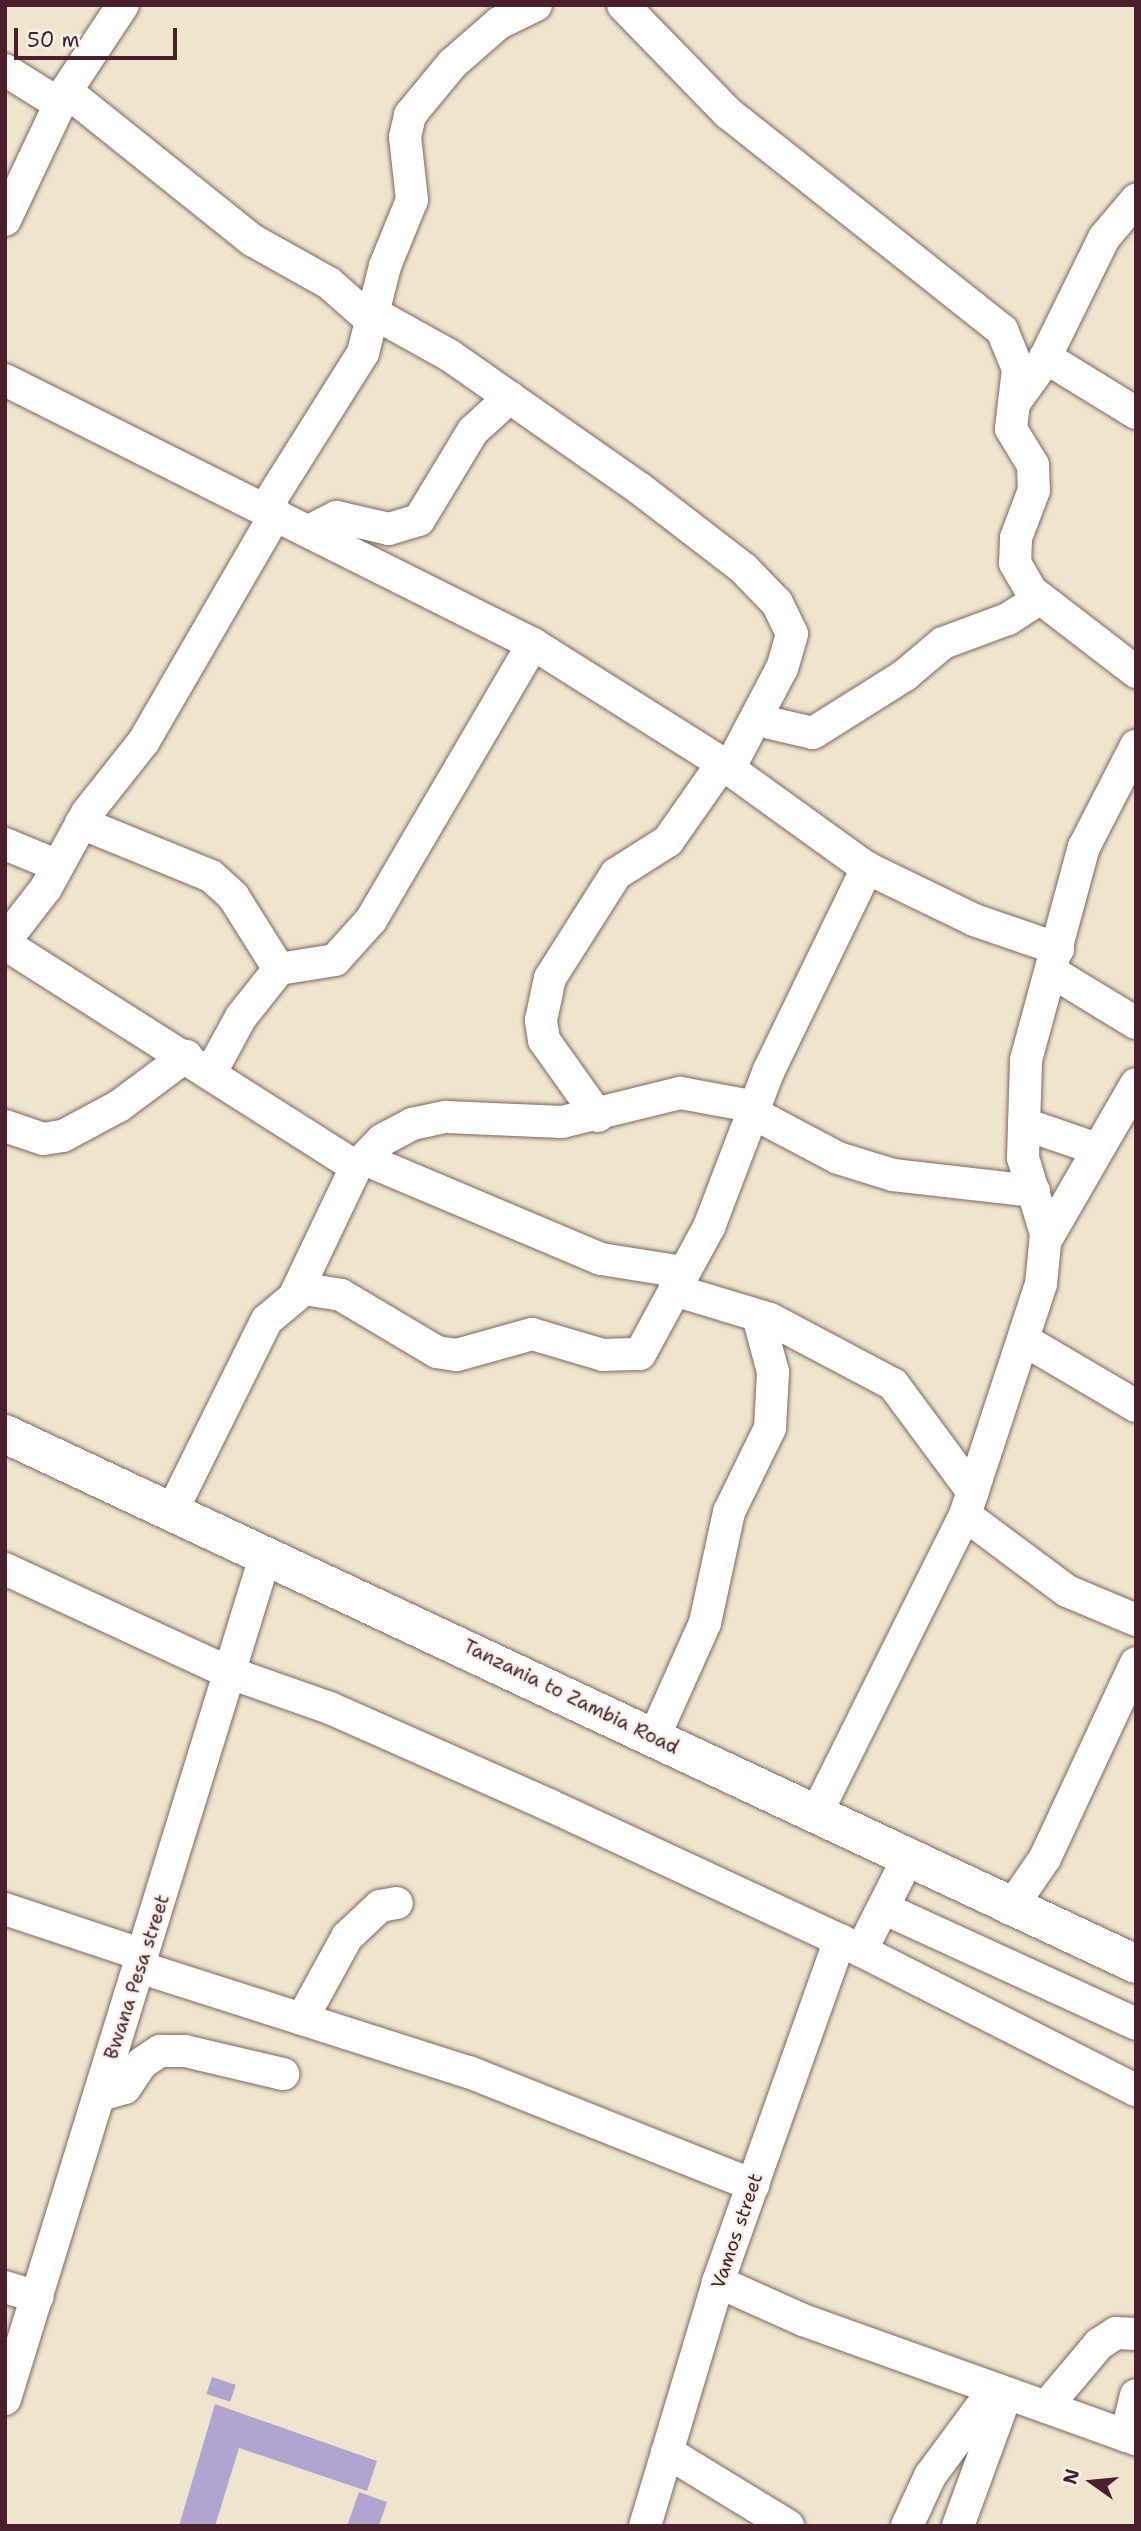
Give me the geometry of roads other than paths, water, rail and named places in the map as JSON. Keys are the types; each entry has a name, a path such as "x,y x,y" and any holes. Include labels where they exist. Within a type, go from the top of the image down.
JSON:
{"highway":[{"name":"Tanzania to Zambia Road","path":"5,1434 654,1737 1010,1909 1136,1965"}],"street":[{"path":"5,220 63,98 123,5"},
{"path":"536,5 499,23 452,64 410,116 405,137 412,200 363,353 271,510 144,741 81,823 58,866 5,943 360,1163 601,1259 679,1281 758,1316 893,1384 969,1503 1067,1591 1136,1620"},
{"path":"623,5 728,113 1002,330 1018,369 1011,407 1011,429 1033,465 1034,490 1016,538 1015,563 1040,598 1136,672"},
{"path":"5,70 63,98 252,240 329,283 373,317 510,397 650,496 744,569 777,603 792,634 757,720 726,766 668,841 616,874 550,978 541,1020 544,1040 598,1116"},
{"path":"1011,407 1045,357 1086,270 1136,200"},
{"path":"1045,357 1136,413"},
{"path":"5,380 271,510 533,644 726,766 867,868 1055,960 1136,1023"},
{"path":"311,530 337,517 389,530 419,520 473,431 510,397"},
{"path":"757,720 813,733 905,676 943,643 1008,619 1040,598"},
{"path":"5,1126 43,1139 63,1136 198,1064 279,970 335,960 370,920 533,644"},
{"path":"1046,1240 1023,1158 1026,1060 1084,847 1136,746"},
{"path":"81,823 211,876 233,897 279,970"},
{"path":"5,844 58,866"},
{"path":"295,1295 321,1287 341,1295 437,1352 457,1355 532,1334 624,1358 640,1354 709,1227 754,1110 867,868"},
{"path":"815,1816 969,1503 1024,1340 1046,1240 1136,1084"},
{"path":"172,1511 267,1320 295,1295 360,1163 402,1129 446,1117 522,1125 598,1116 680,1093 754,1110 838,1158 893,1174 1034,1191"},
{"path":"1024,1124 1097,1149"},
{"path":"654,1737 705,1623 729,1512 770,1428 773,1372 758,1316"},
{"path":"1024,1340 1136,1406"},
{"name":"Bwana Pesa street","path":"8,2382 38,2297 266,1554"},
{"path":"5,1569 230,1673 394,1736 850,1945 1136,2090"},
{"path":"1010,1909 1045,1858 1136,1663"},
{"name":"Vamos street","path":"645,2526 718,2282 753,2185 850,1945 883,1908 907,1860"},
{"path":"302,2019 347,1937 380,1906 397,1903"},
{"path":"883,1908 1136,2024"},
{"path":"5,1909 302,2019 469,2072 753,2185"},
{"path":"100,2095 125,2088 142,2063 160,2051 185,2051 283,2074"},
{"path":"718,2282 1000,2393 1131,2437 1136,2395"},
{"path":"5,2287 38,2297"},
{"path":"1046,2407 1099,2344 1116,2333 1136,2334"},
{"path":"907,2526 930,2476 1000,2393"},
{"path":"958,2526 1000,2393"},
{"path":"667,2452 788,2526"}]}
